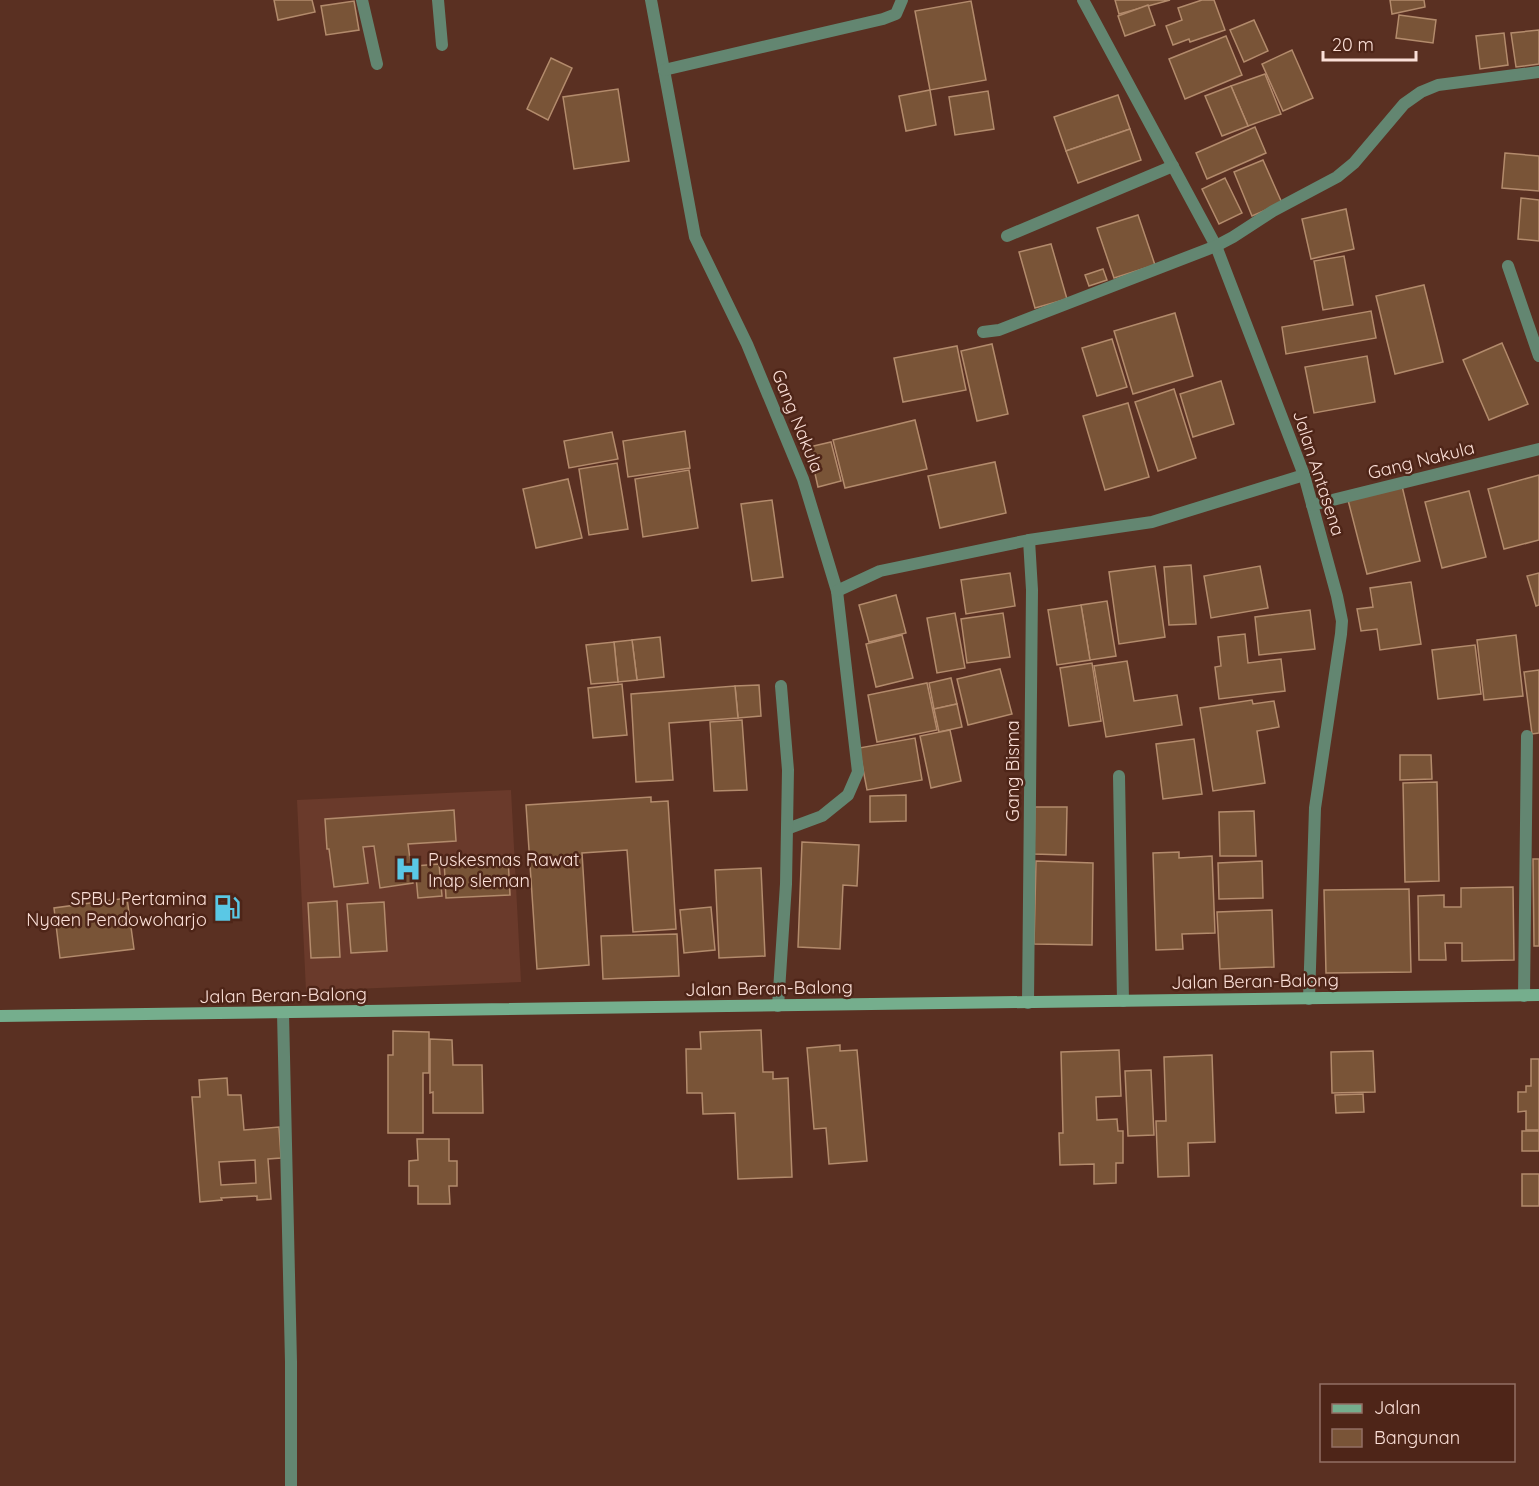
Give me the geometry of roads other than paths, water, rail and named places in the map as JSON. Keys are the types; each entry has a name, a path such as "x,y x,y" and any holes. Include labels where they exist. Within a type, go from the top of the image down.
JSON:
{"main road":[{"name":"Jalan Beran-Balong","path":"0,1016 1539,995"}],"street":[{"path":"362,0 377,64"},
{"path":"438,0 442,45"},
{"name":"Gang Nakula","path":"651,0 695,237 747,344 804,480 837,591 858,772 848,795 822,816 787,829"},
{"path":"664,70 883,19 896,14 902,0"},
{"name":"Jalan Antasena","path":"1083,0 1216,246 1304,475 1330,567 1342,621 1315,808 1309,999"},
{"path":"983,332 999,330 1216,246 1273,211 1337,177 1354,163 1404,104 1421,92 1438,85 1539,72"},
{"path":"1007,236 1173,166"},
{"path":"1508,266 1539,356"},
{"name":"Gang Nakula","path":"1312,505 1539,449"},
{"path":"837,591 880,571 1029,540 1152,522 1304,475"},
{"name":"Gang Bisma","path":"1028,1003 1032,590 1029,540"},
{"path":"778,1006 786,884 788,770 781,686"},
{"path":"1524,996 1527,736"},
{"path":"1119,776 1124,1001"},
{"path":"283,1013 291,1362 291,1486"}],"place":[{"name":"Puskesmas Rawat Inap sleman","path":"408,869"},
{"name":"SPBU Pertamina Nyaen Pendowoharjo","path":"227,908"}]}
